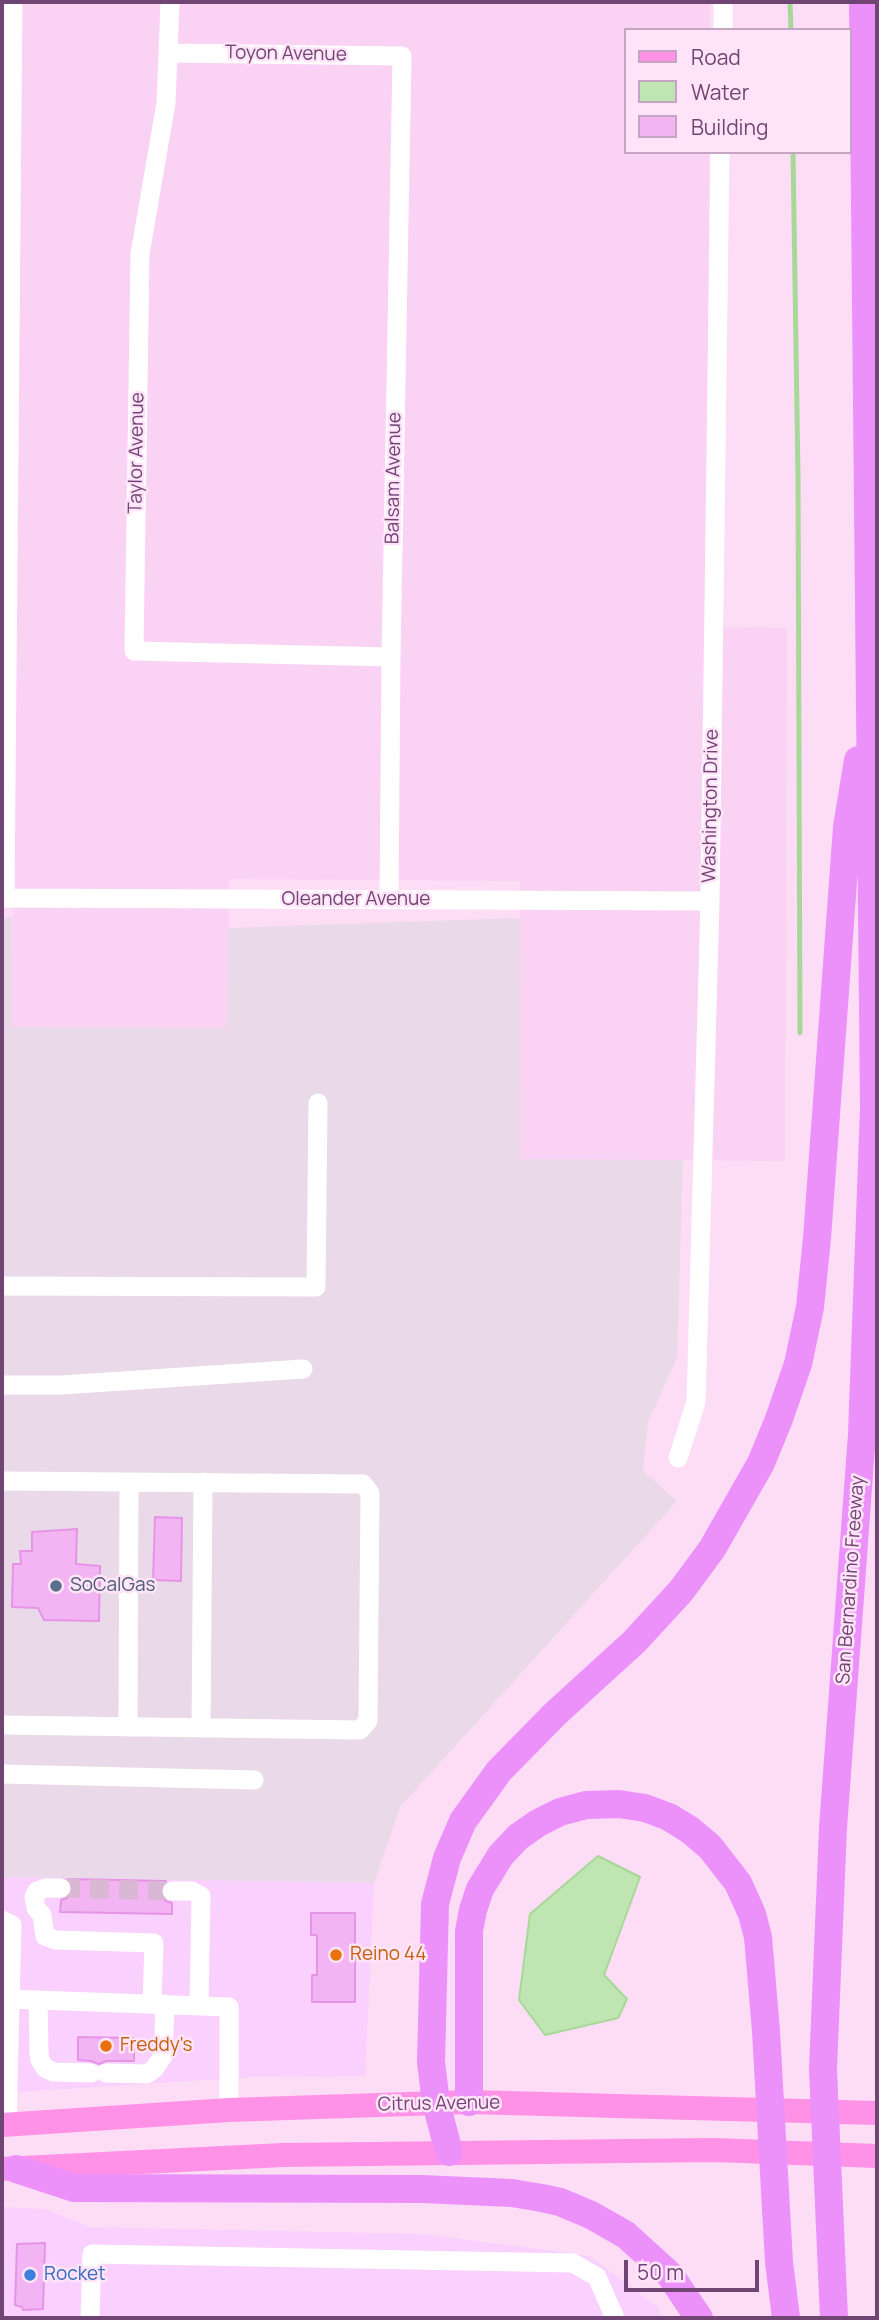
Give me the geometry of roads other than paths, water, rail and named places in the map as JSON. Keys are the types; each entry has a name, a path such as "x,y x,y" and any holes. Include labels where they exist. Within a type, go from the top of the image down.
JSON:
{"highway":[{"name":"San Bernardino Freeway","path":"834,2318 823,2069 833,1828 862,1434 874,1108 863,2"},
{"path":"449,2152 436,2103 430,2049 435,1905 447,1858 463,1821 499,1771 555,1714 635,1642 705,1560 761,1463 798,1364 810,1307 817,1238 847,827 870,681"},
{"path":"469,2102 470,1931 476,1899 501,1854 518,1837 538,1823 560,1812 586,1805 619,1804 645,1808 669,1817 690,1830 710,1847 737,1883 749,1908 758,1937 779,2262 786,2318"},
{"path":"9,2169 74,2188 410,2189 512,2193 542,2198 583,2211 626,2235 670,2275 699,2318"}],"main road":[{"name":"Citrus Avenue","path":"4,2125 229,2110 469,2102 877,2113"},
{"path":"9,2169 283,2155 449,2152 714,2150 877,2156"}],"street":[{"path":"3,898 13,2"},
{"name":"Taylor Avenue","path":"170,2 166,103 140,254 134,651 391,657"},
{"path":"723,2 723,28"},
{"name":"Toyon Avenue","path":"169,53 402,56"},
{"name":"Balsam Avenue","path":"389,900 402,56"},
{"name":"Washington Drive","path":"678,1458 696,1402 710,901 720,154"},
{"name":"Oleander Avenue","path":"3,898 710,901"},
{"path":"2,1286 316,1287 318,1103"},
{"path":"2,1385 62,1385 303,1369"},
{"path":"2,1481 363,1484 370,1493 368,1721 360,1730 2,1725"},
{"path":"128,1727 129,1482"},
{"path":"201,1728 203,1482"},
{"path":"2,1774 254,1780"},
{"path":"38,2000 40,2060 45,2068 53,2071 146,2074 154,2069 163,2056 154,1943 56,1940 45,1936 42,1915 36,1908 34,1898 37,1891 61,1888"},
{"path":"172,1891 192,1891 201,1896 199,2006"},
{"path":"2,1920 12,1925 6,1966 9,2000 5,2021 4,2125"},
{"path":"9,2000 229,2007 229,2110"},
{"path":"90,2318 92,2254 573,2263 597,2277 615,2318"}],"water":[{"path":"598,1856 640,1877 604,1975 627,1999 618,2018 545,2035 519,2000 530,1914"}],"waterway":[{"path":"790,2 791,28"},
{"path":"793,154 798,477 800,1033"}],"tunnel":[{"path":"61,1888 172,1891"}],"place":[{"name":"SoCalGas","path":"56,1586"},
{"name":"Reino 44","path":"336,1955"},
{"name":"Freddy's","path":"106,2046"},
{"name":"Rocket","path":"30,2275"}]}
